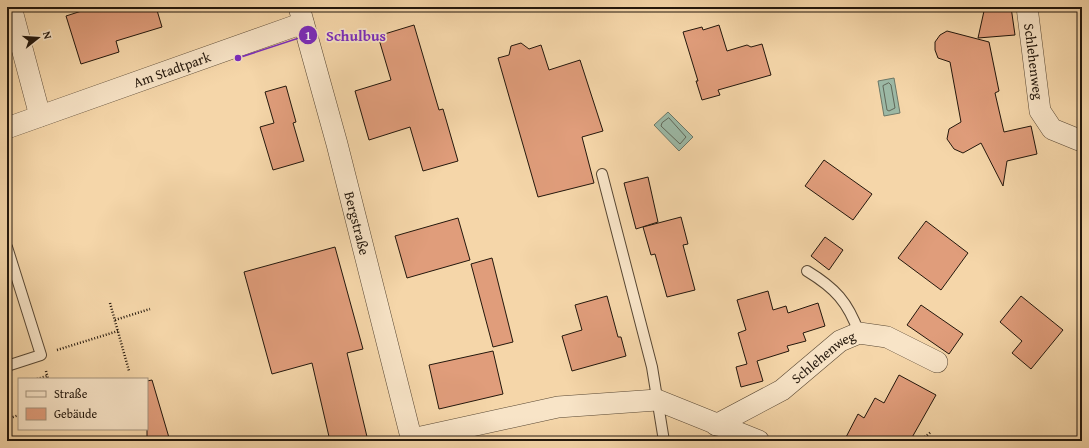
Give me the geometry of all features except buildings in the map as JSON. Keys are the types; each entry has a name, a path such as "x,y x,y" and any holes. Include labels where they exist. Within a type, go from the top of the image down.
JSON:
{"street":[{"path":"11,7 40,116"},
{"name":"Schlehenweg","path":"1028,7 1040,111 1052,129 1082,140"},
{"name":"Am Stadtpark","path":"7,128 301,15"},
{"name":"Bergstraße","path":"301,15 337,144 412,440"},
{"name":"Schlehenweg","path":"716,425 782,390 840,341 859,333 887,337 937,362"},
{"path":"412,440 558,407 657,400 759,441"}],"lane":[{"path":"602,174 652,367 664,441"},
{"path":"7,247 41,355 7,366"},
{"path":"807,271 826,283 842,298 859,333"}],"path":[{"path":"110,303 129,371"},
{"path":"114,320 150,309"},
{"path":"52,352 118,331"},
{"path":"7,419 18,415"},
{"path":"920,441 931,432"}],"water":[{"path":"894,78 900,113 884,116 878,81"},
{"path":"668,112 693,137 679,151 654,125"}],"place":[{"name":"Schulbus","path":"238,58"}]}
